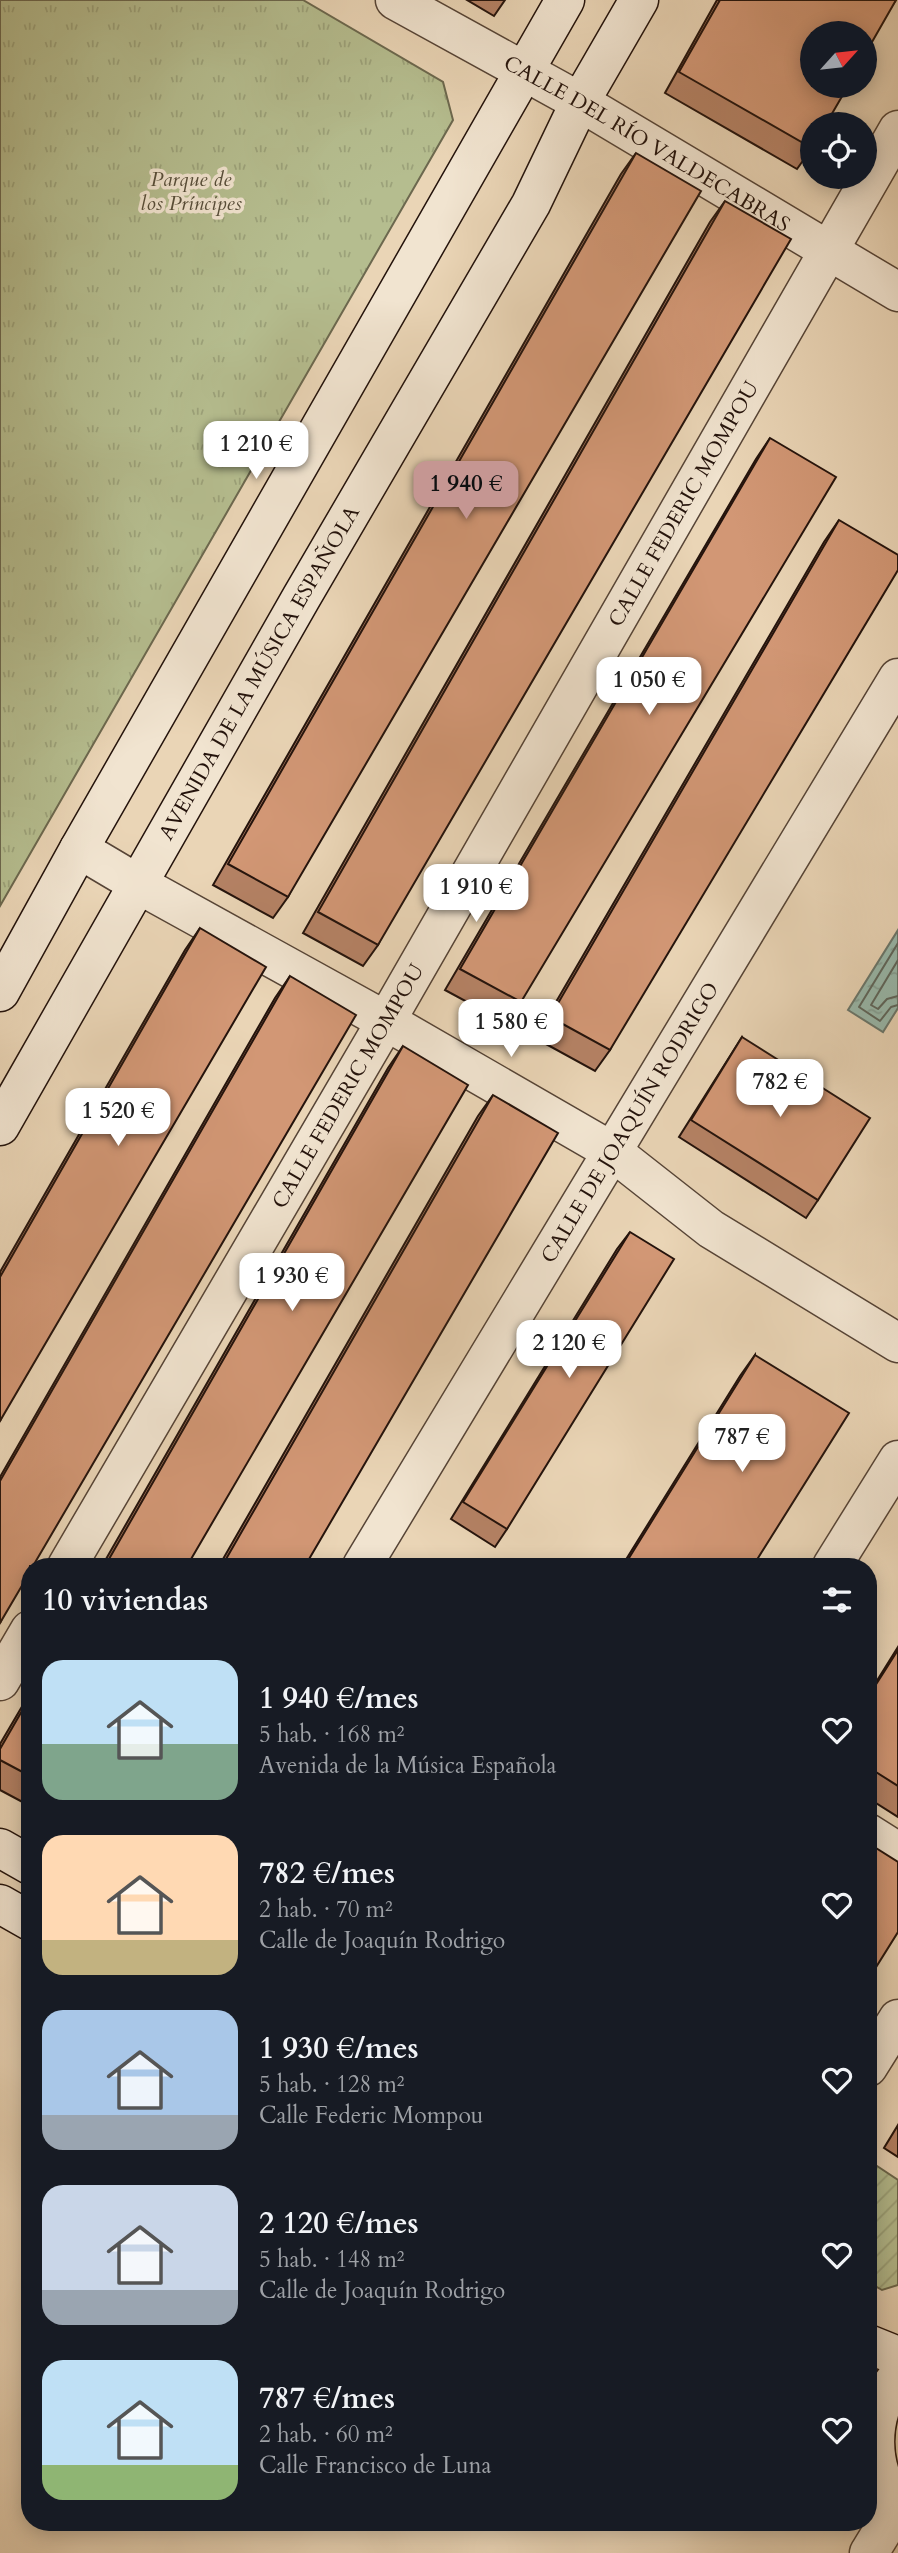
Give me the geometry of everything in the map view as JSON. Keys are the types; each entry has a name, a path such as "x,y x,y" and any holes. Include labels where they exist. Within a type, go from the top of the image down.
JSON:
{"street":[{"name":"CALLE DEL RÍO VALDECABRAS","path":"395,0 580,102 898,292"},
{"path":"0,992 79,849 565,0"},
{"name":"AVENIDA DE LA MÚSICA ESPAÑOLA","path":"0,1126 531,204 580,102 639,0"},
{"name":"CALLE FEDERIC MOMPOU","path":"72,1558 386,1021 898,130"},
{"name":"CALLE DE JOAQUÍN RODRIGO","path":"367,1558 898,678"},
{"path":"79,849 613,1152 711,1230 898,1343"},
{"path":"837,1558 898,1460"},
{"path":"0,1681 21,1645"},
{"path":"877,1839 898,1852"},
{"path":"0,1848 21,1860"},
{"path":"0,1904 21,1916"},
{"path":"877,2053 898,2019"},
{"path":"877,2348 898,2356"},
{"path":"877,2410 898,2376"},
{"path":"869,2553 898,2507 884,2486 877,2464"}],"green space":[{"name":"Parque de los Príncipes","path":"0,0 303,0 443,82 453,120 0,906"},
{"path":"877,2166 898,2180 898,2285 882,2290 877,2287"}],"water":[{"path":"898,930 898,1008 883,1032 848,1010"}],"building":[{"path":"720,0 896,0 877,33 877,21 800,21 800,98 841,98 833,112 800,112 800,141 679,72"},
{"path":"636,153 701,191 288,897 228,864"},
{"path":"725,201 791,239 378,945 318,912"},
{"path":"770,438 836,477 521,1002 460,969"},
{"path":"839,520 898,555 898,570 610,1050 550,1017"},
{"path":"200,928 266,967 0,1421 0,1277"},
{"path":"290,976 356,1015 38,1558 21,1558 21,1587 0,1623 0,1481"},
{"path":"742,1037 870,1118 818,1200 691,1120"},
{"path":"403,1046 468,1085 192,1558 110,1558"},
{"path":"493,1095 558,1133 310,1558 227,1558"},
{"path":"630,1232 674,1259 507,1529 463,1502"},
{"path":"755,1355 849,1413 758,1558 629,1558"},
{"path":"898,1650 898,1786 877,1773 877,1683"},
{"path":"21,1713 21,1771 0,1760 0,1749"},
{"path":"877,1849 898,1862 898,1932 877,1966"}]}
